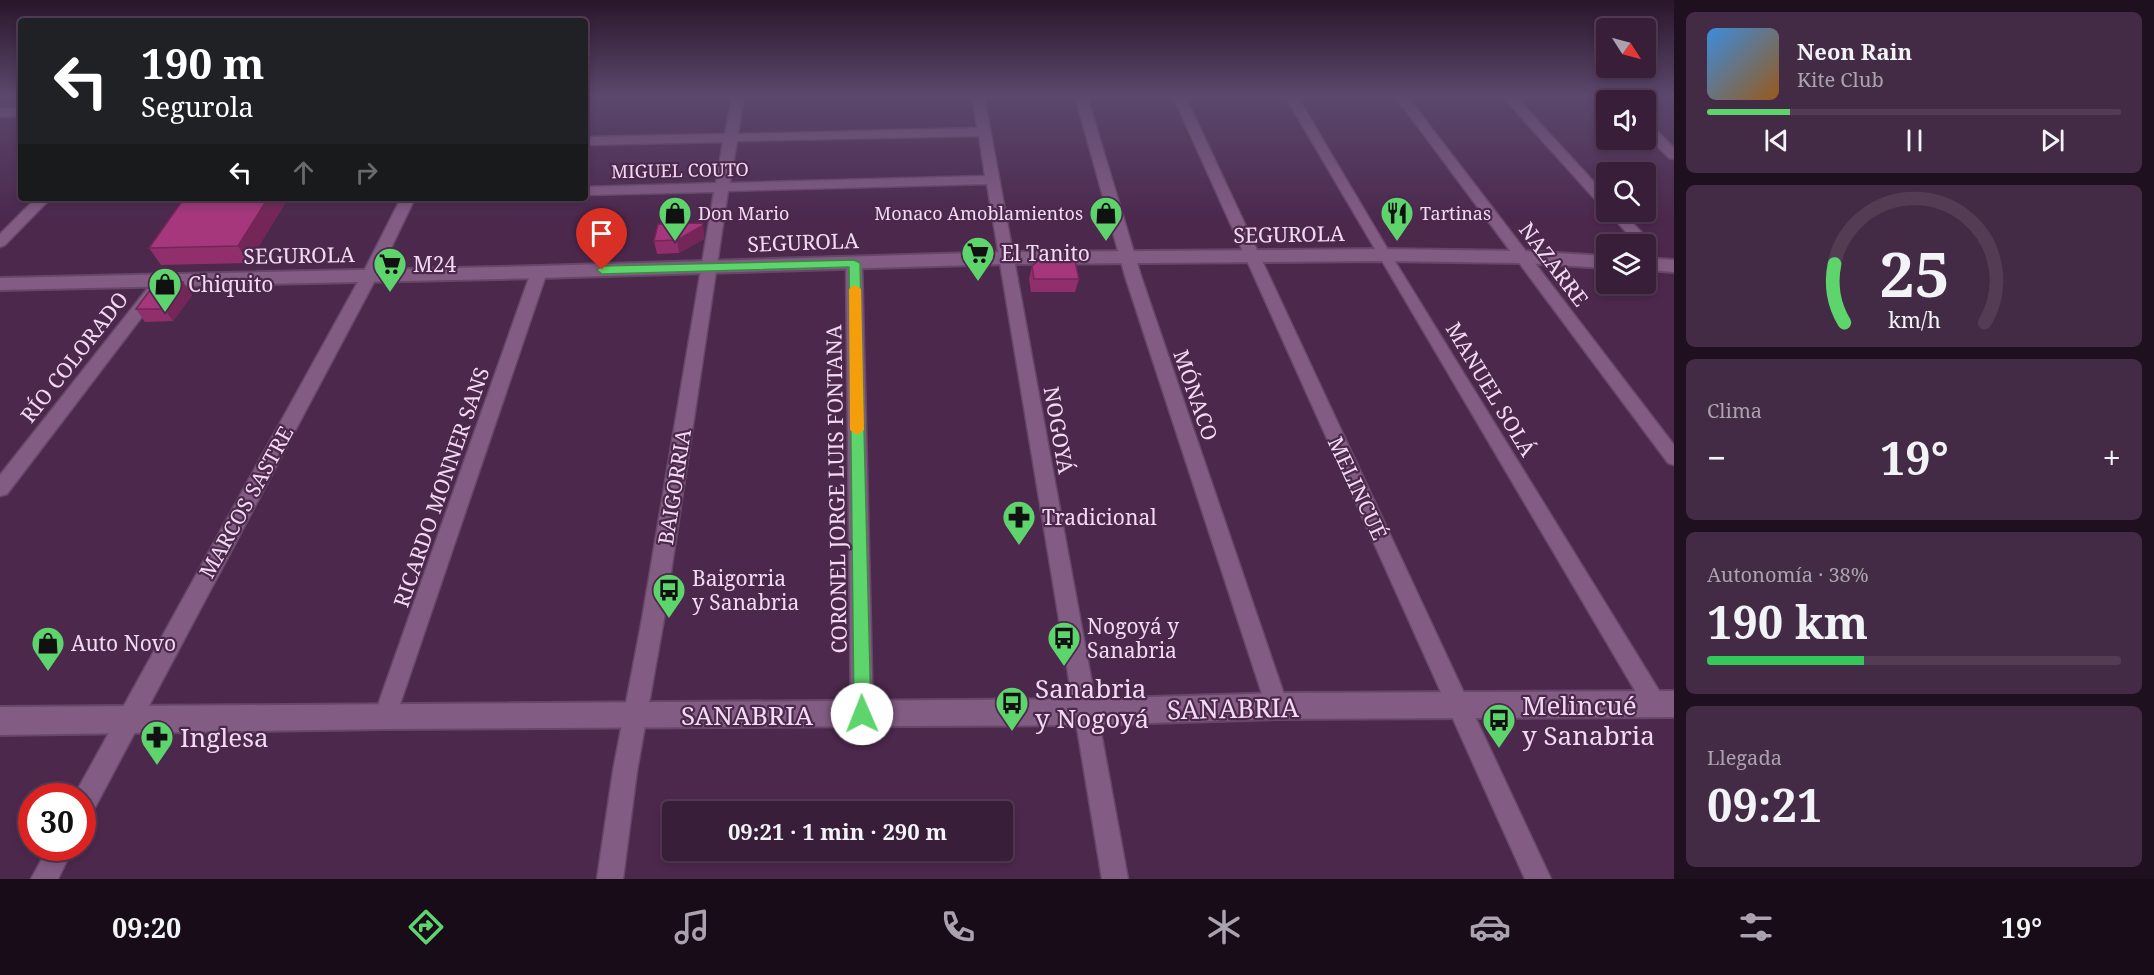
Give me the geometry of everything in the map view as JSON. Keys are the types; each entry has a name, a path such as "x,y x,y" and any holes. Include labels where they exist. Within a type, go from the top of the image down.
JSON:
{"street":[{"path":"588,141 771,137"},
{"name":"NOGOYÁ","path":"985,137 1115,879"},
{"name":"MÓNACO","path":"1092,137 1126,257 1277,706"},
{"name":"MELINCUÉ","path":"1198,137 1538,879"},
{"name":"MANUEL SOLÁ","path":"1315,137 1384,255 1664,704"},
{"name":"NAZARRE","path":"1432,137 1674,458"},
{"path":"1546,137 1596,192"},
{"path":"1656,137 1674,154"},
{"name":"BAIGORRIA","path":"610,879 730,138"},
{"name":"MIGUEL COUTO","path":"588,191 992,180"},
{"path":"0,242 41,201"},
{"name":"MARCOS SASTRE","path":"94,783 369,276 406,201"},
{"path":"1624,222 1635,234"},
{"name":"SEGUROLA","path":"0,284 539,272 1006,258 1384,255 1522,257 1596,261"},
{"path":"1656,255 1669,266"},
{"name":"CORONEL JORGE LUIS FONTANA","path":"854,263 862,714"},
{"name":"RICARDO MONNER SANS","path":"385,716 539,272"},
{"name":"RÍO COLORADO","path":"0,489 162,280"},
{"name":"SANABRIA","path":"0,722 385,716 1085,712 1277,706 1664,704"},
{"path":"44,879 54,861"}],"building":[{"path":"182,201 266,201 238,246 149,248"},
{"path":"703,223 702,226 677,240 654,241 658,224"},
{"path":"1039,260 1075,261 1079,279 1034,279 1032,266"},
{"path":"156,282 183,282 164,309 136,309"}],"slow traffic":[{"path":"855,289 857,430"}],"place":[{"name":"Don Mario","path":"675,242"},
{"name":"Monaco Amoblamientos","path":"1106,242"},
{"name":"Tartinas","path":"1397,242"},
{"name":"El Tanito","path":"978,282"},
{"name":"M24","path":"390,293"},
{"name":"Chiquito","path":"165,313"},
{"name":"Tradicional","path":"1019,546"},
{"name":"Baigorria y Sanabria","path":"669,619"},
{"name":"Nogoyá y Sanabria","path":"1064,667"},
{"name":"Auto Novo","path":"48,672"},
{"name":"Sanabria y Nogoyá","path":"1012,732"},
{"name":"Melincué y Sanabria","path":"1499,749"},
{"name":"Inglesa","path":"157,766"}],"route":[{"path":"602,270 854,263 862,714"}]}
